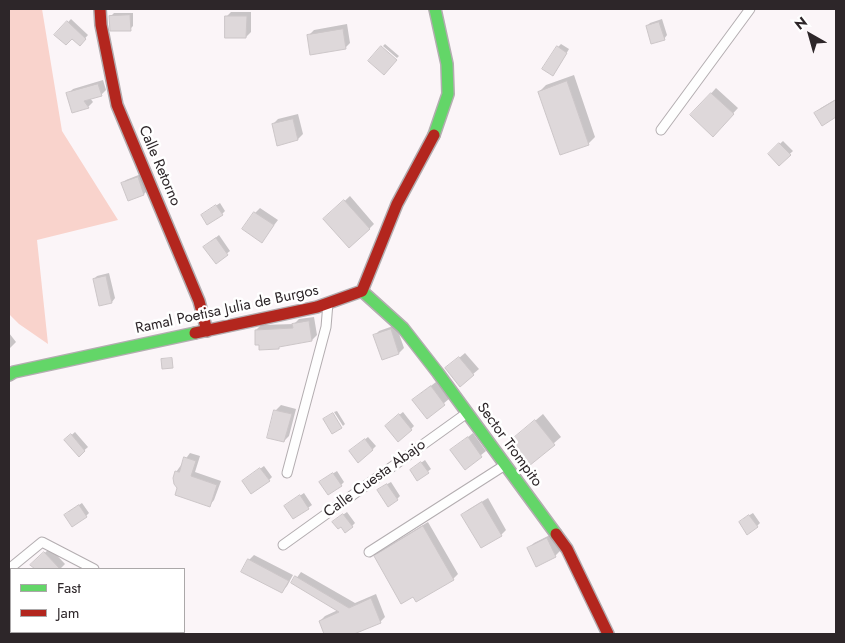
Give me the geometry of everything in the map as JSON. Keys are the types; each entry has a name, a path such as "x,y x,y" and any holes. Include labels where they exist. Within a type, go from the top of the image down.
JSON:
{"street":[{"name":"Calle Retorno","path":"100,9 101,25 117,105 199,301 207,331"},
{"path":"362,291 397,204 433,139 448,94 447,64 435,9"},
{"path":"661,130 750,9"},
{"name":"Ramal Poetisa Julia de Burgos","path":"9,375 14,372 317,308 362,291"},
{"name":"Sector Trompito","path":"362,291 402,328 567,549 608,634"},
{"path":"287,474 326,326 328,303"},
{"name":"Calle Cuesta Abajo","path":"283,545 467,413"},
{"path":"369,552 506,465"},
{"path":"10,568 42,542 92,568"}],"shaded area":[{"path":"9,9 42,9 62,131 118,220 37,240 48,344 19,324 9,314"}],"building":[{"path":"130,15 131,31 110,31 109,16"},
{"path":"225,16 247,16 246,38 225,38"},
{"path":"67,21 86,39 80,46 72,39 66,45 54,35"},
{"path":"659,22 665,40 651,44 646,26"},
{"path":"343,29 346,49 310,55 307,35"},
{"path":"381,46 397,60 384,75 368,61"},
{"path":"557,46 567,53 553,76 542,69"},
{"path":"567,81 589,145 560,155 538,92"},
{"path":"98,84 102,96 84,101 89,108 72,113 66,93"},
{"path":"711,93 734,114 713,137 690,115"},
{"path":"836,100 836,117 822,126 814,113"},
{"path":"293,119 298,140 277,146 272,124"},
{"path":"779,143 791,155 779,166 768,154"},
{"path":"138,177 144,195 128,201 121,183"},
{"path":"344,200 370,229 349,248 323,219"},
{"path":"216,205 223,215 207,225 201,215"},
{"path":"254,212 274,225 262,243 242,229"},
{"path":"216,238 228,255 216,264 203,247"},
{"path":"106,276 112,303 99,306 93,279"},
{"path":"309,321 312,341 279,347 279,349 259,350 259,345 255,345 255,330 293,328 292,324"},
{"path":"391,329 399,354 382,360 373,335"},
{"path":"459,357 474,375 460,387 445,368"},
{"path":"172,358 173,368 162,369 161,359"},
{"path":"431,386 445,405 427,419 412,400"},
{"path":"274,410 292,414 284,442 267,438"},
{"path":"333,413 342,428 332,434 323,419"},
{"path":"399,414 412,430 398,442 385,426"},
{"path":"535,420 555,445 524,470 504,446"},
{"path":"71,434 85,451 79,457 64,440"},
{"path":"468,437 482,457 465,470 450,450"},
{"path":"365,439 373,450 358,463 349,451"},
{"path":"184,457 196,461 191,476 217,485 210,507 175,495 177,488 173,478 175,471 179,472"},
{"path":"421,462 429,473 417,481 410,470"},
{"path":"260,468 270,481 251,494 242,481"},
{"path":"333,473 342,486 328,495 319,482"},
{"path":"387,484 398,500 388,507 377,490"},
{"path":"300,495 309,509 293,519 284,506"},
{"path":"482,502 502,536 481,548 461,515"},
{"path":"79,505 87,517 72,527 64,515"},
{"path":"343,514 353,527 345,533 341,527 338,529 332,522"},
{"path":"749,515 758,527 747,535 739,522"},
{"path":"423,526 454,580 416,602 413,597 401,604 374,556"},
{"path":"547,538 556,557 536,567 527,548"},
{"path":"44,552 59,568 34,568 30,565"},
{"path":"248,559 289,581 282,593 241,572"},
{"path":"295,576 349,608 371,598 381,623 354,634 324,634 319,621 339,612 291,583"}],"traffic: fast":[{"path":"434,135 448,94 447,64 435,9"},
{"path":"362,291 403,328 556,534"},
{"path":"9,375 14,372 195,333"}],"traffic: jam":[{"path":"100,9 101,25 117,105 199,301 207,331"},
{"path":"195,333 317,307 362,291 397,204 434,135"},
{"path":"556,534 567,549 608,634"}]}
